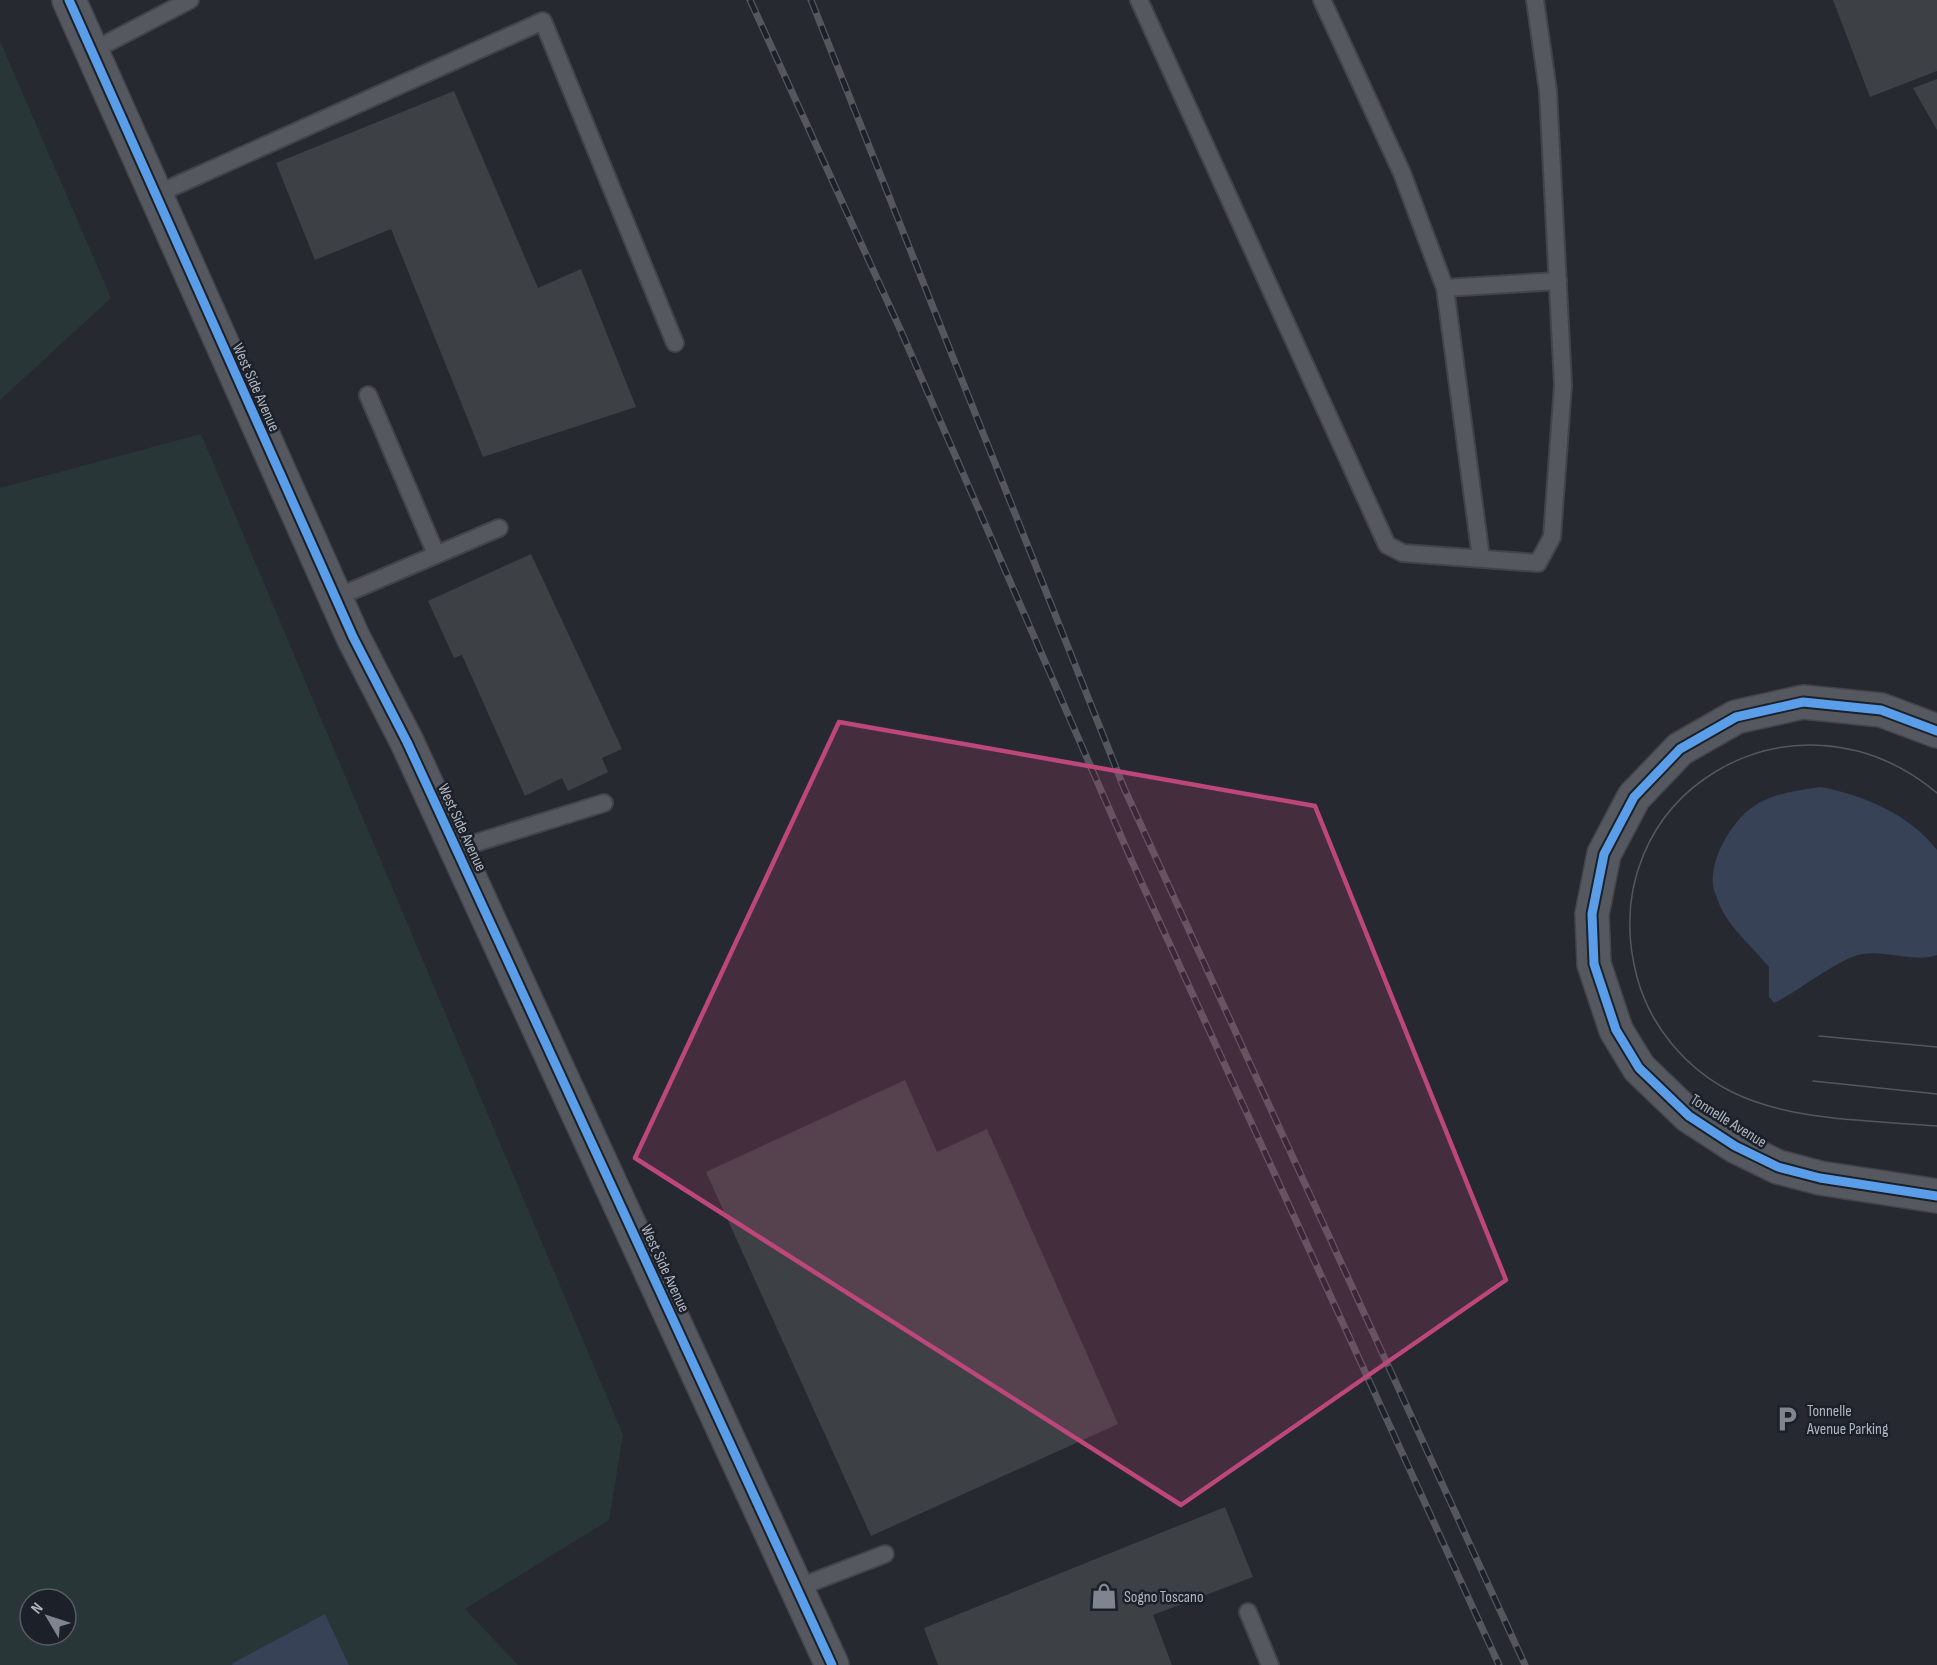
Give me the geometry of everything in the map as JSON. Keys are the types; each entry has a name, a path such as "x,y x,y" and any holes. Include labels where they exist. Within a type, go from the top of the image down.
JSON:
{"street":[{"name":"West Side Avenue","path":"69,0 335,598 456,849 832,1665"},
{"name":"Tonnelle Avenue","path":"1937,731 1881,710 1803,702 1736,717 1680,749 1634,797 1604,854 1592,915 1594,964 1616,1030 1639,1068 1689,1116 1735,1146 1778,1167 1829,1180 1937,1196"}],"lane":[{"path":"92,51 190,0"},
{"path":"1139,0 1387,545 1403,553 1538,563 1552,537 1563,386 1548,91 1535,0"},
{"path":"1322,0 1402,173 1445,288 1481,558"},
{"path":"157,194 543,21 675,343"},
{"path":"1445,288 1558,280"},
{"path":"368,395 436,554"},
{"path":"335,598 499,528"},
{"path":"456,849 604,803"},
{"path":"797,1588 885,1554"},
{"path":"1248,1612 1270,1665"}],"highlighted area":[{"path":"839,722 1315,806 1506,1280 1181,1505 635,1158"}],"shaded area":[{"path":"0,41 111,298 0,400"},
{"path":"201,434 623,1435 609,1520 465,1609 518,1665 349,1665 325,1614 232,1665 0,1665 0,488"}],"water":[{"path":"1821,787 1870,801 1885,808 1913,826 1937,850 1937,955 1919,958 1863,954 1843,961 1774,1003 1769,997 1769,967 1736,931 1725,915 1714,889 1713,873 1727,836 1735,824 1753,807 1777,795"},
{"path":"325,1614 349,1665 232,1665 233,1663"}],"building":[{"path":"1833,0 1937,0 1937,71 1870,97"},
{"path":"1937,79 1937,130 1913,88"},
{"path":"454,91 538,288 581,269 636,407 483,457 391,229 315,260 276,163"},
{"path":"531,554 622,749 602,758 608,772 568,791 562,778 525,796 462,655 454,658 428,601"},
{"path":"905,1080 937,1152 987,1129 1118,1424 871,1536 706,1172"},
{"name":"Sogno Toscano","path":"1225,1507 1253,1577 1153,1615 1172,1665 938,1665 924,1628"}],"tram line":[{"path":"1937,793 1881,759 1823,746 1767,750 1715,772 1673,807 1644,855 1630,912 1637,977 1651,1012 1672,1044 1685,1058 1715,1082 1756,1102 1780,1109 1859,1121 1937,1126"},
{"path":"1819,1036 1937,1047"},
{"path":"1813,1081 1937,1094"}],"railway":[{"path":"750,0 901,331 1134,866 1499,1665"},
{"path":"811,0 1124,788 1525,1665"}],"cycle path":[{"path":"69,0 353,637 407,742 832,1665"},
{"path":"1937,731 1881,710 1803,702 1736,717 1680,749 1634,797 1604,854 1592,914 1594,964 1616,1030 1639,1068 1689,1116 1735,1146 1778,1167 1820,1178 1937,1196"}],"place":[{"name":"Tonnelle Avenue Parking","path":"1787,1419"},
{"name":"Sogno Toscano","path":"1104,1596"}]}
